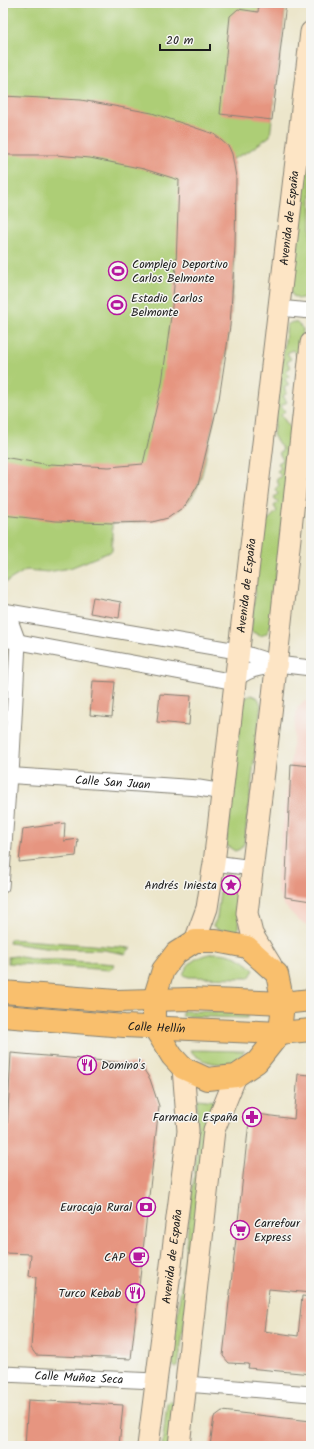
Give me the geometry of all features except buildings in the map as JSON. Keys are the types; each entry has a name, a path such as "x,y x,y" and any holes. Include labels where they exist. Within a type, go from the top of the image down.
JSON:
{"main road":[{"name":"Avenida de España","path":"195,941 205,916 214,863 235,682 237,652 311,32"},
{"path":"277,974 247,946 216,941 195,941 176,953 163,970 154,999 154,1027 172,1056 183,1068 207,1078 236,1076 257,1062 280,1033 283,1003 277,974 252,934 247,913 277,664 311,342"},
{"name":"Calle Hellín","path":"3,992 116,1001 154,999 283,1003 311,1000"},
{"name":"Calle Hellín","path":"3,1016 154,1027 280,1033 311,1030"},
{"name":"Avenida de España","path":"148,1446 188,1131 183,1068"},
{"path":"179,1446 214,1130 236,1076"}],"street":[{"path":"278,308 311,311"},
{"path":"5,611 237,652 277,664 311,668"},
{"path":"3,887 7,775 18,642 5,611"},
{"path":"3,639 235,682 238,678 251,671 277,664"},
{"name":"Calle San Juan","path":"7,775 200,788 223,792"},
{"path":"214,863 253,868"},
{"name":"Calle Muñoz Seca","path":"3,1374 156,1382"},
{"path":"186,1384 311,1394"}],"shaded area":[{"path":"305,701 311,702 311,927 299,921 283,904 278,892 277,877 297,707"}],"green space":[{"name":"Estadio Carlos Belmonte","path":"3,3 286,3 270,136 249,151 233,159 235,176 235,255 231,309 225,362 204,467 198,485 194,493 183,507 167,517 158,520 140,522 112,523 112,551 70,568 48,572 26,570 3,584"},
{"path":"311,103 311,266 308,294 305,297 298,299 293,296 290,290"},
{"path":"292,322 297,323 303,329 300,361 293,350 287,353 291,359 287,362 291,367 286,371 289,376 285,379 289,385 284,388 287,393 283,396 287,402 281,406 285,411 281,415 293,432 270,627 266,634 260,636 251,631 261,527 277,511 274,506 278,503 274,497 278,494 275,489 279,485 276,480 281,476 277,471 281,468 278,463 283,460 279,453 283,450 273,435 287,325"},
{"path":"251,695 258,698 261,705 244,844 240,849 235,851 226,845 243,699"},
{"path":"229,875 239,880 240,886 238,930 236,933 218,929 213,926 217,918 221,882 224,877"},
{"path":"10,939 131,948 125,954 105,950 45,948 9,943"},
{"path":"214,953 231,955 241,959 254,970 249,978 189,977 183,975 191,962 204,955"},
{"path":"16,956 38,960 115,964 110,970 8,963 8,957"},
{"path":"182,1011 248,1012 247,1018 182,1016"},
{"path":"190,1050 245,1051 235,1060 223,1064 217,1064 199,1058"},
{"path":"197,1099 216,1101 178,1367 175,1368 172,1363 197,1151"},
{"path":"170,1400 174,1403 169,1446 162,1446 167,1403"}],"place":[{"name":"Complejo Deportivo Carlos Belmonte","path":"118,271"},
{"name":"Estadio Carlos Belmonte","path":"117,305"},
{"name":"Andrés Iniesta","path":"231,885"},
{"name":"Domino's","path":"87,1065"},
{"name":"Farmacia España","path":"252,1117"},
{"name":"Eurocaja Rural","path":"146,1207"},
{"name":"Carrefour Express","path":"240,1230"},
{"name":"CAP","path":"139,1257"},
{"name":"Turco Kebab","path":"135,1293"}]}
